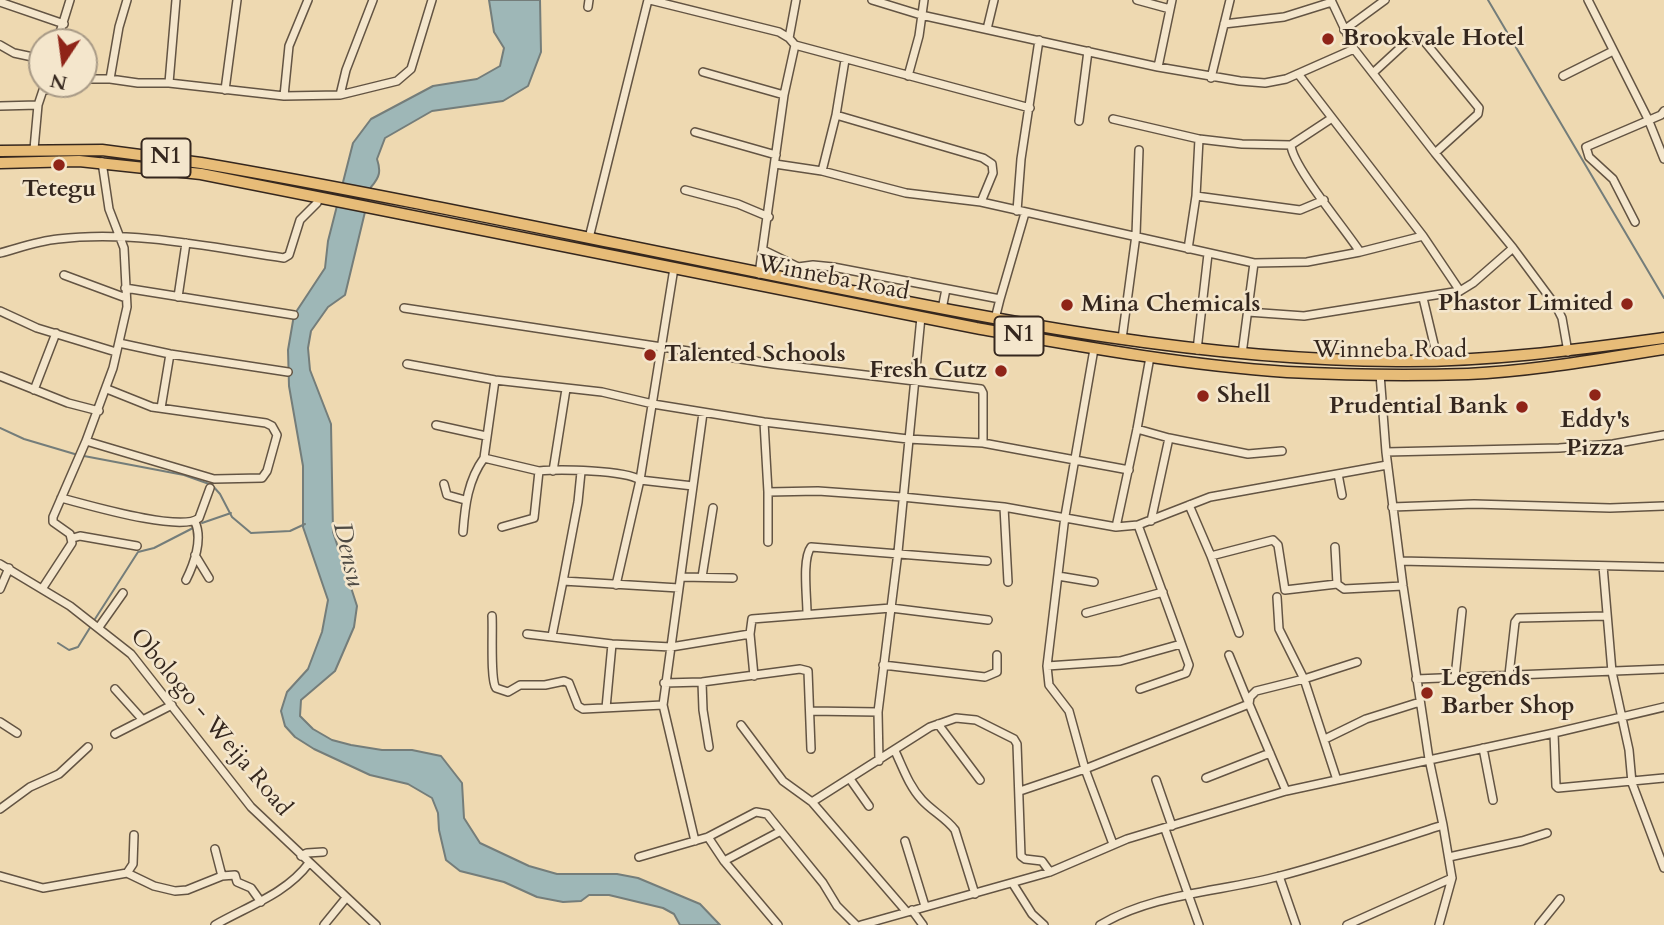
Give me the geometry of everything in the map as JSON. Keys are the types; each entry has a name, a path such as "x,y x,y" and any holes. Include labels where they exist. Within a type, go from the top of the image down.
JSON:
{"highway":[{"name":"Winneba Road","path":"0,151 34,149 124,152 201,163 995,320 1197,351 1311,359 1438,361 1568,352 1664,338"},
{"name":"Winneba Road","path":"0,163 102,162 201,174 322,201 921,317 1150,357 1286,372 1469,374 1664,349"},
{"path":"788,291 800,281"},
{"path":"831,299 847,290"}],"street":[{"path":"62,28 71,0"},
{"path":"110,79 119,27 127,0"},
{"path":"169,83 176,0"},
{"path":"225,90 237,0"},
{"path":"284,96 289,46 308,0"},
{"path":"340,95 346,70 373,0"},
{"path":"98,79 169,83 284,96 340,95 397,81 405,76 411,69 432,0"},
{"path":"589,239 649,0 779,32 792,41 845,60 1030,108"},
{"path":"759,274 769,217 796,0"},
{"path":"872,0 921,15 1211,78 1265,83 1299,75 1354,49"},
{"path":"908,76 919,36 924,0"},
{"path":"987,29 994,0"},
{"path":"1137,0 1170,9"},
{"path":"1158,67 1172,0"},
{"path":"1211,78 1230,0"},
{"path":"1344,30 1385,0"},
{"path":"1588,0 1648,119 1664,159"},
{"path":"1224,23 1284,17 1332,1 1354,49 1556,306 1562,318 1568,352"},
{"path":"0,2 64,23"},
{"path":"1374,72 1412,37 1420,36 1479,108 1478,114 1435,153"},
{"path":"995,320 1021,212 1021,159 1039,40"},
{"path":"0,45 14,53 28,56"},
{"path":"1079,121 1088,51"},
{"path":"1563,76 1613,51"},
{"path":"822,172 836,115 845,60"},
{"path":"703,72 784,95"},
{"path":"1299,75 1423,236 1460,291"},
{"path":"34,149 40,98"},
{"path":"0,106 38,105"},
{"path":"1635,222 1613,179 1586,151 1590,145 1661,115 1664,111"},
{"path":"836,115 982,158 992,164 993,173 981,202"},
{"path":"1114,119 1199,139 1242,144 1291,145 1332,118"},
{"path":"695,132 776,155"},
{"path":"1188,249 1196,196 1199,139"},
{"path":"1291,145 1291,155 1360,252"},
{"path":"1122,339 1136,235 1139,150"},
{"path":"73,538 53,522 107,388 127,307 125,263 120,238 109,209 102,162"},
{"path":"775,164 822,172 906,193 981,202 1254,263 1307,262 1423,236"},
{"path":"685,190 738,204 769,217"},
{"path":"1196,196 1300,210 1324,200"},
{"path":"0,253 56,239 120,238 186,243 284,258 289,255 300,220 322,201"},
{"path":"178,297 186,243"},
{"path":"1248,312 1304,316 1460,291 1473,284 1513,248"},
{"path":"763,250 798,267 813,265 843,268 1000,299"},
{"path":"1197,351 1208,254"},
{"path":"1242,354 1254,263"},
{"path":"798,267 800,281"},
{"path":"616,585 640,480 674,268"},
{"path":"64,275 126,298"},
{"path":"1443,294 1450,276"},
{"path":"125,288 294,315"},
{"path":"942,309 946,289"},
{"path":"1423,298 1438,361"},
{"path":"404,309 801,368 981,389 984,401 983,443"},
{"path":"0,311 37,328 116,352"},
{"path":"878,761 878,712 898,552 921,317"},
{"path":"34,390 56,333"},
{"path":"119,343 170,354 288,372"},
{"path":"1094,349 1065,516 1047,666 1049,685 1069,711 1085,769 1113,844"},
{"path":"162,408 170,354"},
{"path":"1116,527 1138,429 1150,357"},
{"path":"407,364 495,380 611,393 653,404 764,422 908,439 983,443 1074,462 1129,470"},
{"path":"1380,374 1387,465 1399,561 1429,759 1452,878 1439,925"},
{"path":"0,376 68,404 99,411"},
{"path":"463,532 465,500 476,469 484,458 495,380"},
{"path":"86,441 214,479 262,478 267,471 277,435 272,426 256,420 143,404 107,388"},
{"path":"553,471 566,389"},
{"path":"695,841 663,705 703,412"},
{"path":"764,422 768,541"},
{"path":"436,425 486,436"},
{"path":"1138,429 1248,454 1282,451"},
{"path":"1386,452 1559,448 1614,444 1664,435"},
{"path":"1151,521 1169,438"},
{"path":"484,458 539,471 617,474 635,476 640,480 693,486"},
{"path":"768,492 818,491 902,496 1004,507 1116,527 1138,526 1210,497 1387,465"},
{"path":"502,527 534,518 539,471"},
{"path":"552,636 578,502 581,472"},
{"path":"1338,474 1342,495"},
{"path":"444,484 447,495 465,500"},
{"path":"61,498 150,520 195,522 210,488"},
{"path":"1392,507 1474,504 1610,508 1664,506"},
{"path":"1189,505 1239,634"},
{"path":"1004,507 1008,582"},
{"path":"702,577 713,508"},
{"path":"186,580 192,567 199,534 195,522"},
{"path":"1138,526 1189,665 1186,673 1140,689"},
{"path":"42,589 73,538 80,536 137,546"},
{"path":"1211,556 1273,540 1278,545 1285,590 1288,592 1337,584 1351,590 1403,586"},
{"path":"807,613 807,561 811,547 987,561"},
{"path":"1335,547 1337,584"},
{"path":"195,555 209,578"},
{"path":"1399,561 1664,567"},
{"name":"Obologo - Weija Road","path":"0,564 70,606 131,654 251,807 376,925"},
{"path":"1603,566 1612,672 1632,783 1664,868"},
{"path":"0,589 9,568"},
{"path":"1058,576 1094,582"},
{"path":"681,577 733,578"},
{"path":"563,580 679,588"},
{"path":"1086,613 1163,592"},
{"path":"99,627 123,593"},
{"path":"1277,597 1279,629 1304,679 1337,780"},
{"path":"754,676 750,634 752,618 891,608 988,620"},
{"path":"1455,677 1462,611"},
{"path":"492,616 492,679 496,688 508,692 520,685 545,685 565,681 569,683 578,706 583,709 663,705"},
{"path":"1509,675 1515,622 1518,618 1606,616"},
{"path":"527,634 671,647 750,634"},
{"path":"606,708 612,643"},
{"path":"1047,666 1121,661 1181,644"},
{"path":"883,665 985,677 997,672 997,654"},
{"path":"1229,655 1286,791"},
{"path":"1249,704 1250,697 1256,691 1357,662"},
{"path":"664,683 702,682 800,669 808,671 811,749"},
{"path":"1416,679 1664,669"},
{"path":"702,682 704,723 709,747"},
{"path":"115,689 142,719"},
{"path":"1325,739 1366,719 1420,702"},
{"path":"1020,791 1085,769 1249,704"},
{"path":"115,734 172,705"},
{"path":"862,925 909,910 1013,884 1050,872 1113,844 1286,791 1554,733 1664,706"},
{"path":"810,711 878,712"},
{"path":"812,802 938,724 956,718 976,720 1014,739 1018,751 1021,856 1042,861 1050,872"},
{"path":"0,722 16,733"},
{"path":"938,724 980,780"},
{"path":"741,726 783,781 812,802 923,925"},
{"path":"1554,733 1558,788 1664,778"},
{"path":"0,809 30,787 59,774 88,747"},
{"path":"1483,748 1493,800"},
{"path":"895,751 913,789 955,830 975,894"},
{"path":"1206,778 1270,753"},
{"path":"850,779 869,806"},
{"path":"1156,780 1187,894 1199,925"},
{"path":"639,857 708,837 756,812 767,814 823,883 837,906 856,925"},
{"path":"1100,925 1115,916 1187,894 1279,876 1443,825"},
{"path":"724,861 779,832"},
{"path":"1449,857 1547,833"},
{"path":"128,873 133,864 134,835"},
{"path":"708,837 724,861 778,925"},
{"path":"905,841 925,906"},
{"path":"215,849 222,876"},
{"path":"302,856 324,852"},
{"path":"215,925 261,902 294,881 309,863"},
{"path":"0,876 43,888 128,873 155,886 175,891 187,890 222,876 235,875 237,882 251,888 261,902"},
{"path":"1279,876 1296,925"},
{"path":"1346,925 1452,878"},
{"path":"1013,884 1032,914 1044,925"},
{"path":"324,925 346,898"},
{"path":"1539,925 1560,899"}],"water":[{"path":"489,0 540,0 541,52 528,86 503,101 432,111 385,138 377,159 379,174 371,187 345,295 328,307 311,331 308,348 310,370 331,424 333,532 357,606 354,627 335,671 301,700 300,716 313,729 332,740 382,750 412,750 441,756 462,783 464,818 480,843 529,866 557,874 617,874 638,878 700,904 720,925 680,925 674,914 663,908 609,895 589,895 581,901 563,902 537,897 504,882 460,871 446,860 438,813 432,798 408,784 370,775 314,749 295,737 285,726 281,711 287,692 308,669 322,632 328,600 303,527 303,466 289,386 288,350 294,315 325,268 328,241 353,143 371,119 433,86 477,79 500,66 504,48 494,32"}],"waterway":[{"path":"1488,0 1664,298"},
{"path":"0,428 24,439 78,455"},
{"path":"84,456 184,475 212,485 232,517 251,533 290,531 305,524"},
{"path":"202,523 231,513"},
{"path":"95,619 138,552 154,548 193,528"},
{"path":"58,643 69,650 78,647 91,626"}],"place":[{"name":"Brookvale Hotel","path":"1328,39"},
{"name":"Tetegu","path":"59,165"},
{"name":"Phastor Limited","path":"1627,304"},
{"name":"Mina Chemicals","path":"1067,305"},
{"name":"Talented Schools","path":"650,355"},
{"name":"Fresh Cutz","path":"1001,371"},
{"name":"Eddy's Pizza","path":"1595,395"},
{"name":"Shell","path":"1203,396"},
{"name":"Prudential Bank","path":"1522,407"},
{"name":"Legends Barber Shop","path":"1427,693"}],"water label":[{"name":"Densu","path":"347,555"}]}
